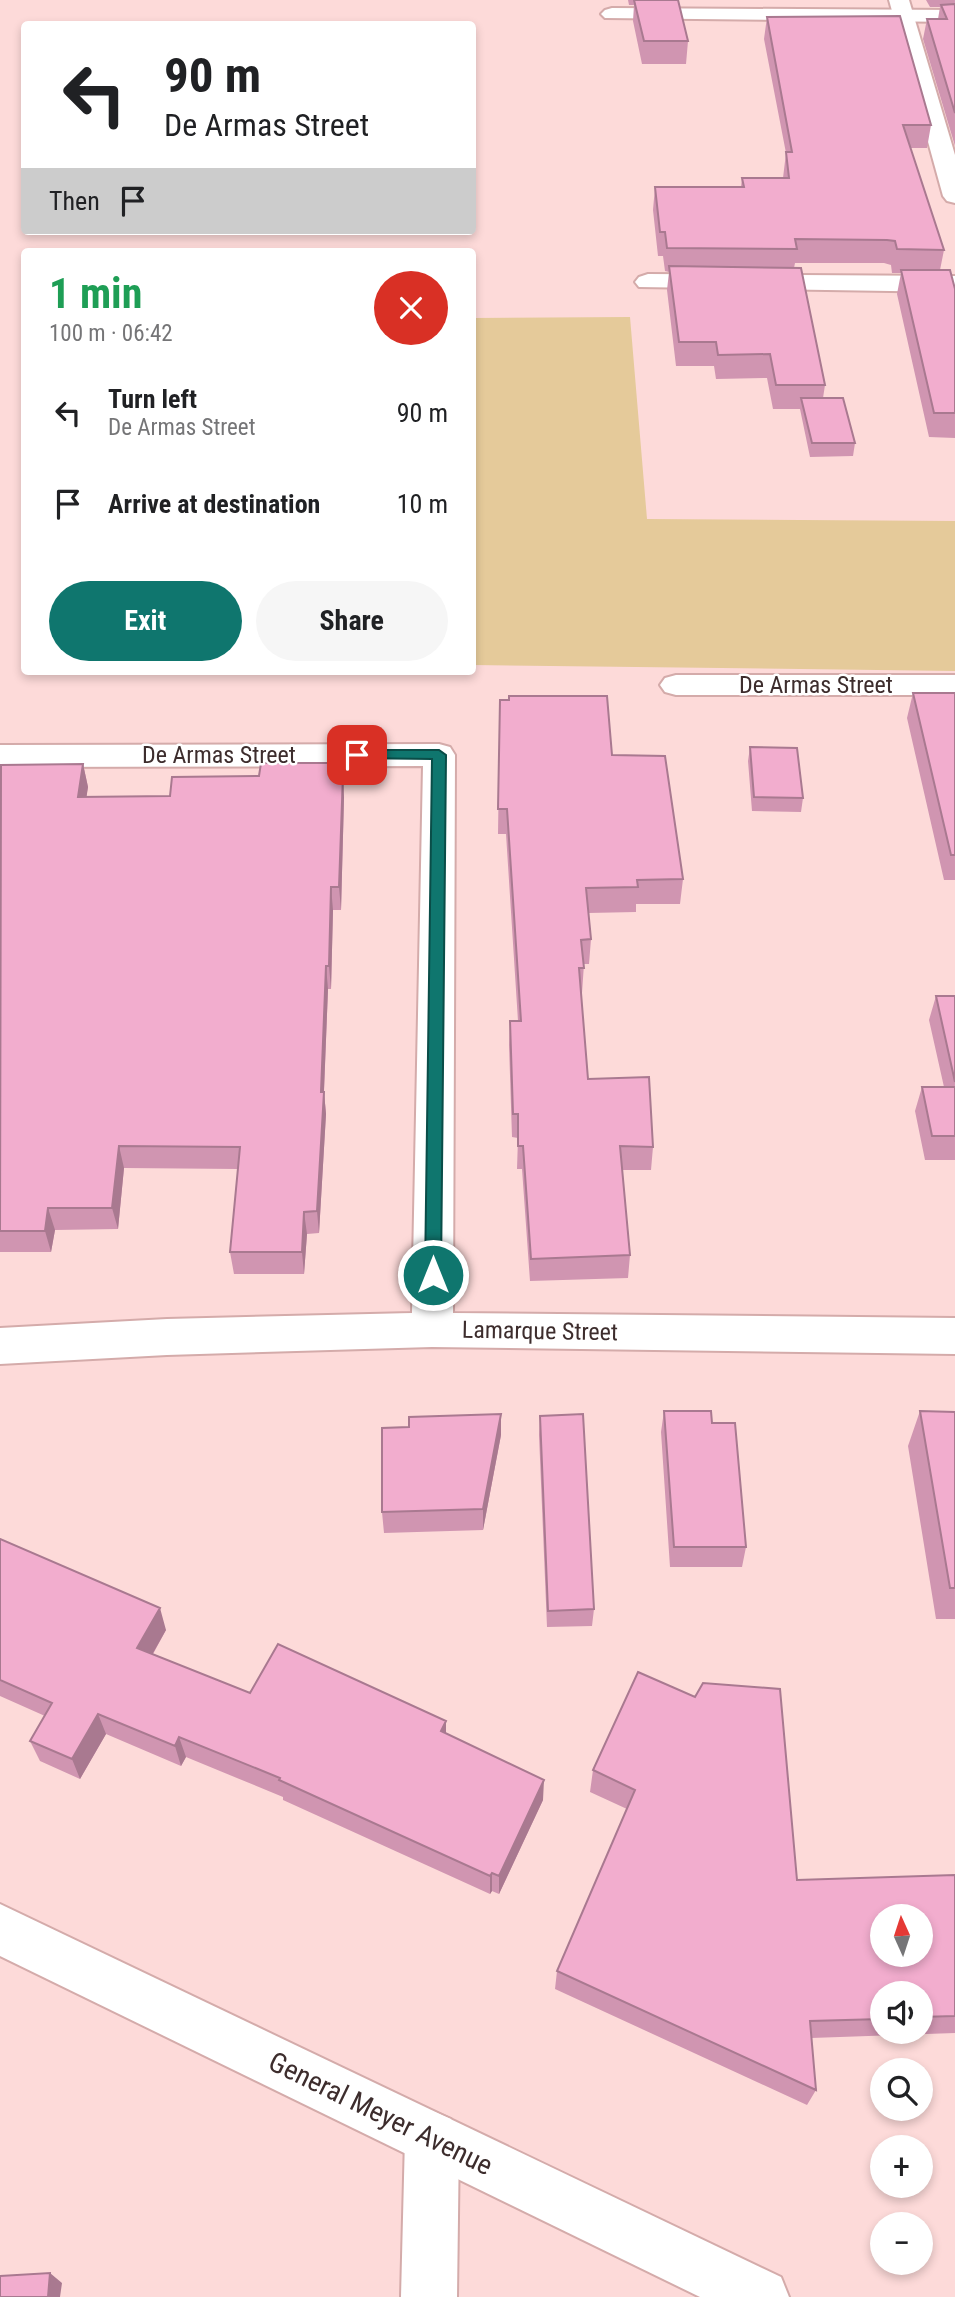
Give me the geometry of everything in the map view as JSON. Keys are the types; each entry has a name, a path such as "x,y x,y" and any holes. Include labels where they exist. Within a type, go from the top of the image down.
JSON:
{"street":[{"path":"612,14 901,8 955,16"},
{"path":"901,8 955,196"},
{"path":"648,282 955,284"},
{"name":"De Armas Street","path":"676,685 955,685"},
{"name":"De Armas Street","path":"0,756 439,755 432,1330"},
{"name":"Lamarque Street","path":"0,1346 167,1336 432,1330 955,1336"},
{"name":"General Meyer Avenue","path":"0,1930 761,2297"},
{"path":"429,2297 432,2138"}],"shaded area":[{"path":"630,317 647,519 955,521 955,671 476,665 476,318"}],"building":[{"path":"634,0 678,0 688,41 644,41"},
{"path":"955,4 955,113 927,19 947,19 941,5"},
{"path":"900,16 931,125 903,125 944,250 897,249 895,241 887,240 795,239 797,249 667,248 665,232 660,232 655,187 744,187 742,178 789,178 786,152 792,152 767,17"},
{"path":"669,266 801,268 825,385 776,385 770,354 718,355 716,342 679,342"},
{"path":"901,270 950,270 955,289 955,413 934,413"},
{"path":"801,398 843,398 855,443 812,443"},
{"path":"913,693 955,693 955,855 951,855"},
{"path":"509,696 607,696 612,755 665,756 683,879 637,880 638,887 586,888 591,939 581,940 584,968 579,968 588,1079 649,1077 653,1147 620,1146 630,1255 531,1259 523,1146 518,1146 518,1114 513,1114 510,1021 521,1021 507,809 498,809 500,700 509,700"},
{"path":"750,747 797,748 803,798 754,797"},
{"path":"261,763 338,763 337,775 343,774 339,887 331,887 329,966 326,966 321,1092 324,1092 317,1211 304,1212 302,1252 230,1252 240,1147 119,1146 112,1208 48,1208 45,1231 0,1231 1,765 83,764 78,797 170,796 172,777 259,776"},
{"path":"936,996 955,996 955,1082"},
{"path":"922,1087 955,1087 955,1136 932,1136"},
{"path":"664,1411 711,1411 712,1423 735,1423 746,1547 674,1547"},
{"path":"920,1411 955,1412 955,1588 950,1588"},
{"path":"501,1414 483,1509 382,1512 382,1428 409,1427 409,1417"},
{"path":"583,1414 594,1609 548,1611 540,1416"},
{"path":"0,1539 160,1608 137,1648 250,1693 278,1644 446,1721 441,1731 544,1780 499,1876 492,1873 490,1876 279,1780 280,1778 179,1737 175,1746 98,1714 72,1759 30,1741 52,1703 0,1680"},
{"path":"638,1672 695,1697 703,1683 780,1689 797,1880 955,1875 955,2016 933,2017 933,1981 870,1981 870,2019 810,2021 816,2090 557,1971 635,1790 593,1770"},
{"path":"50,2273 48,2297 0,2297 0,2276"}],"route":[{"path":"357,755 439,755 433,1275"}]}
